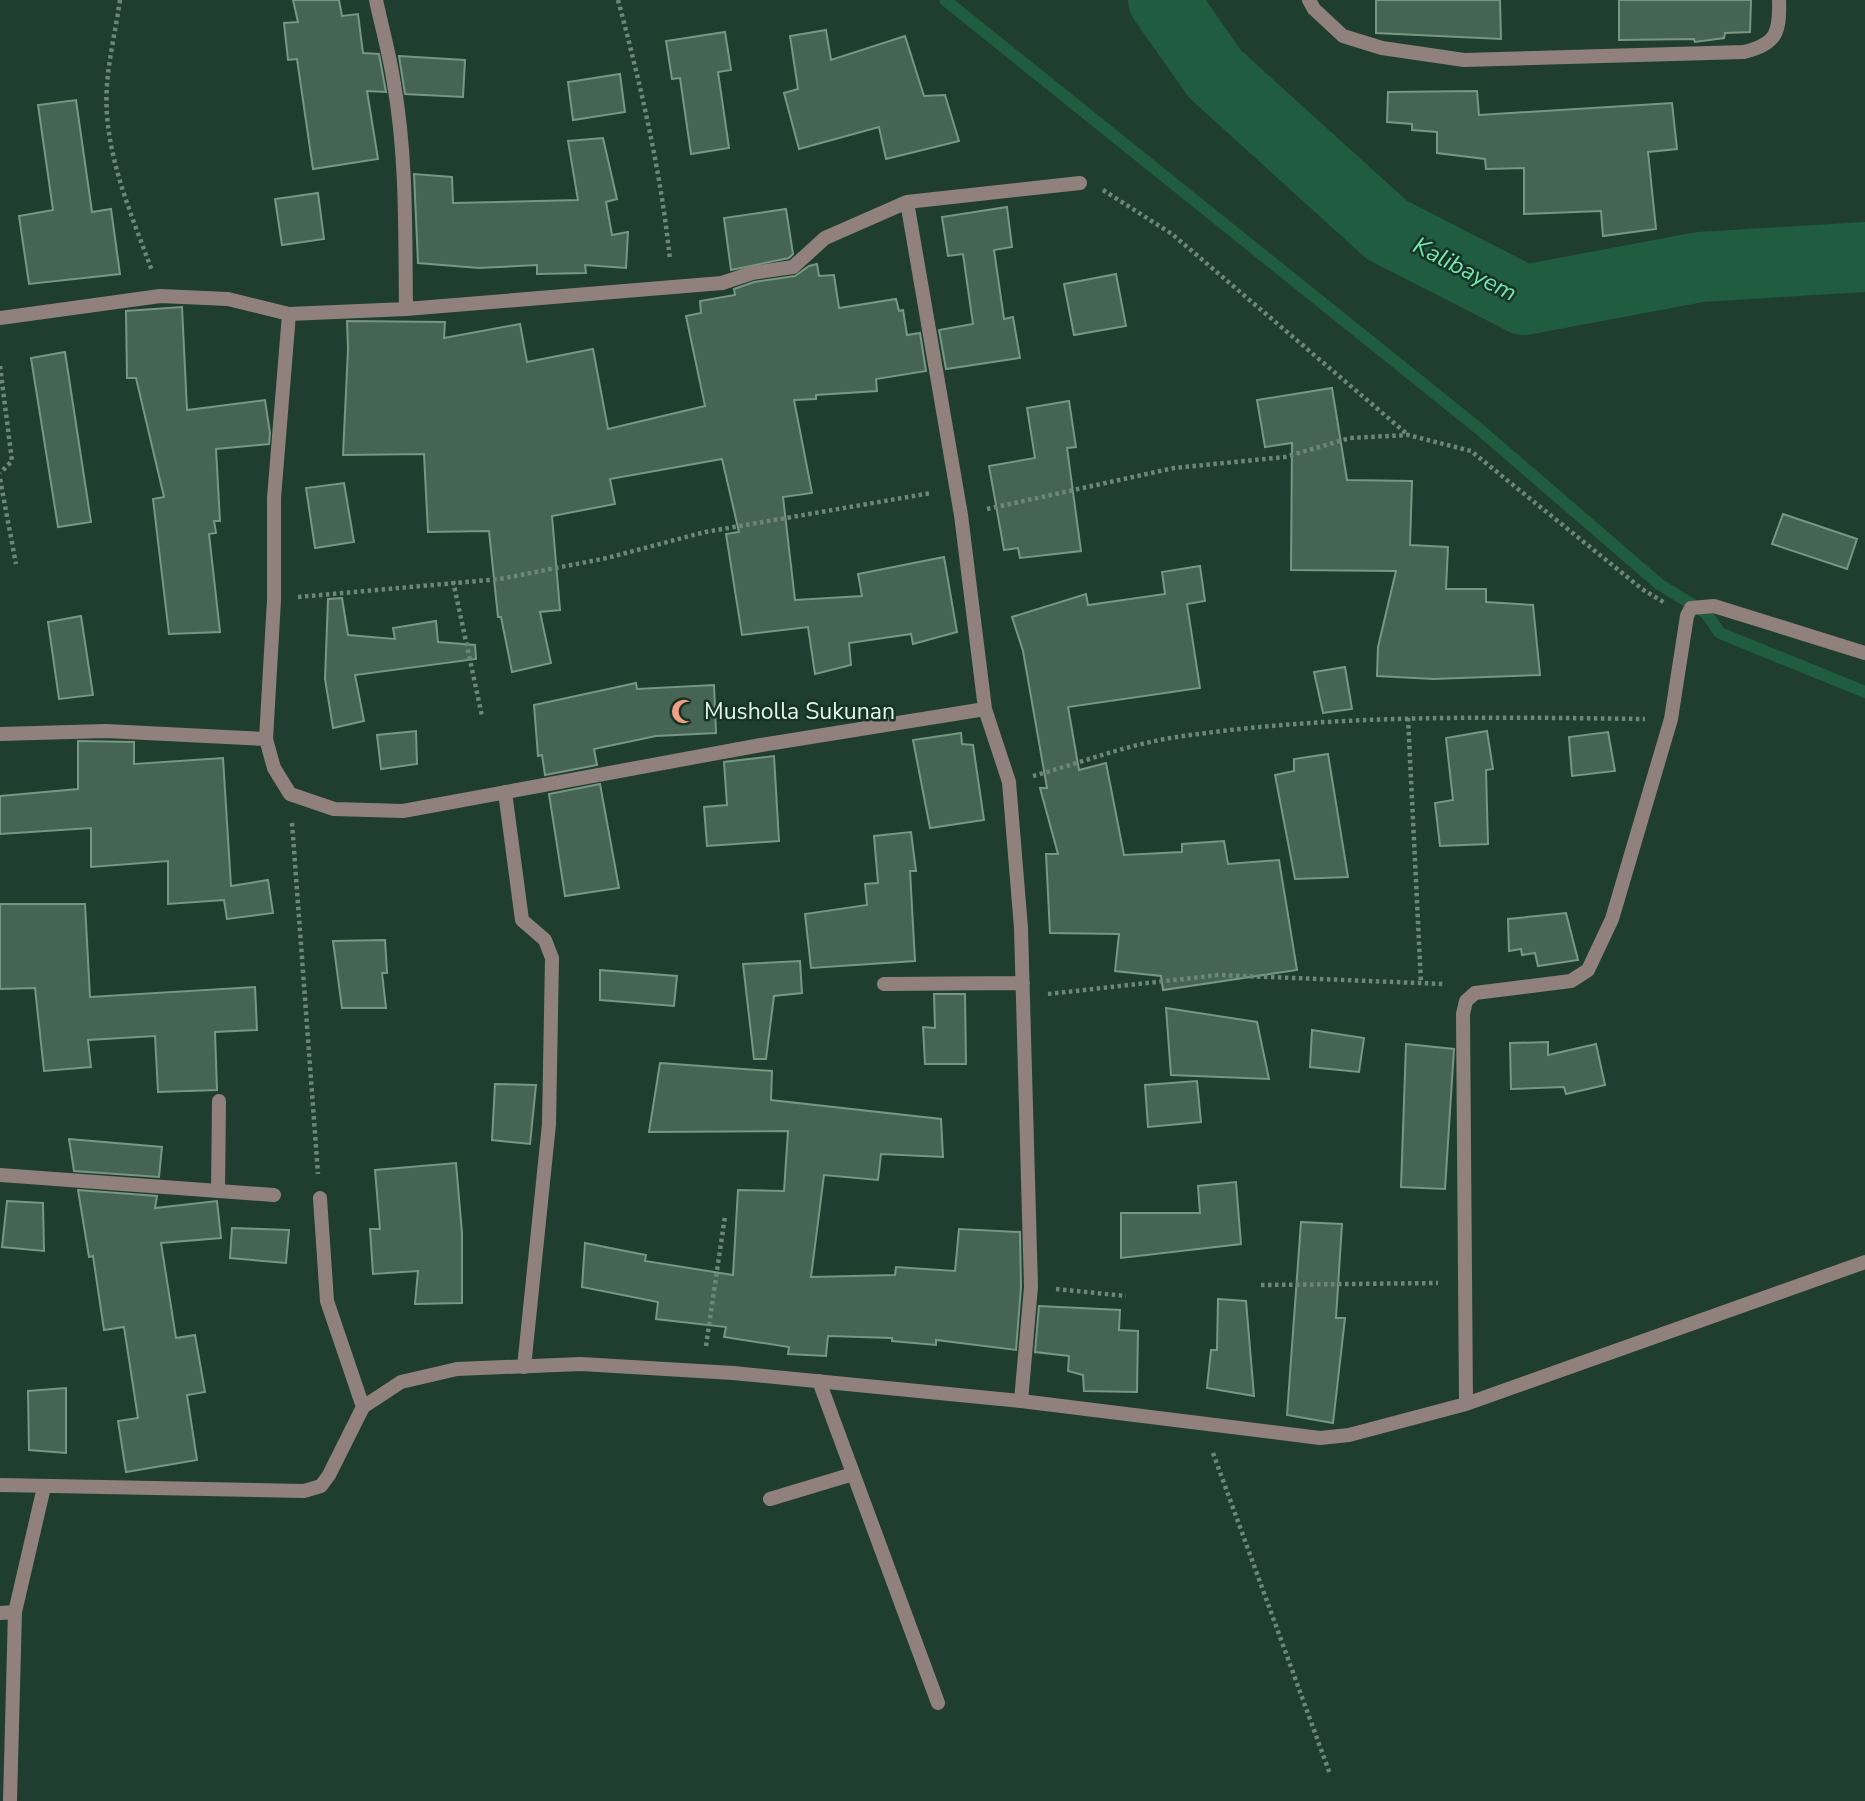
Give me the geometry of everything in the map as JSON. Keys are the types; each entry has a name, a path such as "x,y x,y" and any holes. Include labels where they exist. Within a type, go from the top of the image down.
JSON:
{"street":[{"path":"376,0 394,83 400,131 405,185 406,309"},
{"path":"1309,0 1314,9 1343,36 1382,48 1464,60 1744,52 1764,47 1774,37 1780,23 1779,0"},
{"path":"0,318 160,296 228,299 289,314 406,309 722,283 752,274 793,267 825,238 907,202 1080,183"},
{"path":"907,202 961,515 985,709 1009,782 1023,990 1031,1287 1021,1401"},
{"path":"289,314 274,498 274,600 266,739 274,768 290,794 334,809 403,811 761,745 985,709"},
{"path":"1466,1404 1466,1001 1475,993 1571,981 1588,970 1612,919 1671,719 1693,610 1714,606 1865,653"},
{"path":"0,734 106,732 266,739"},
{"path":"505,792 522,920 545,940 552,958 548,1124 524,1367"},
{"path":"884,984 1023,990"},
{"path":"218,1191 219,1101"},
{"path":"0,1175 274,1195"},
{"path":"320,1198 327,1301 363,1407"},
{"path":"0,1485 304,1491 321,1486 329,1475 363,1407 401,1382 457,1369 581,1364 702,1371 1021,1401 1320,1438 1349,1435 1466,1404 1865,1262"},
{"path":"819,1381 938,1703"},
{"path":"770,1499 853,1474"},
{"path":"10,1801 8,1612 44,1487"}],"path":[{"path":"120,0 107,87 109,128 118,176 160,296"},
{"path":"618,0 644,98 664,205 673,288"},
{"path":"1080,183 1097,186 1172,234 1408,435"},
{"path":"0,366 12,461 0,472"},
{"path":"961,515 1174,468 1285,457 1350,438 1408,435 1471,451 1642,589 1693,610"},
{"path":"0,479 16,564"},
{"path":"274,600 453,581 500,579 607,558 705,532 956,489"},
{"path":"453,581 482,716"},
{"path":"1408,718 1422,983"},
{"path":"1009,782 1174,737 1408,718 1671,719"},
{"path":"290,794 320,1198"},
{"path":"1023,990 1219,975 1444,984 1475,993"},
{"path":"702,1371 725,1216"},
{"path":"1261,1284 1465,1283"},
{"path":"1031,1287 1126,1296"},
{"path":"1202,1422 1330,1774"}],"building":[{"path":"293,0 339,0 342,16 358,14 363,53 379,54 386,92 367,91 378,159 313,169 297,59 288,60 284,23 298,22"},
{"path":"1376,0 1500,0 1501,39 1376,33"},
{"path":"1619,0 1751,0 1750,32 1725,33 1724,38 1695,42 1694,39 1619,40"},
{"path":"826,30 831,60 905,36 924,96 945,95 959,141 886,159 879,127 799,149 784,93 798,89 790,36"},
{"path":"725,32 731,70 718,72 729,148 691,154 680,78 672,79 666,41"},
{"path":"399,56 465,60 463,97 405,94"},
{"path":"620,74 625,112 573,120 568,82"},
{"path":"1477,91 1479,115 1672,103 1677,149 1648,152 1656,229 1603,236 1601,211 1524,214 1524,168 1486,169 1485,159 1437,153 1437,132 1412,130 1412,124 1387,122 1388,92"},
{"path":"76,100 92,212 111,209 120,274 29,284 19,216 53,210 38,105"},
{"path":"603,138 617,199 606,202 612,235 628,232 626,268 585,265 586,273 537,274 537,265 479,268 418,263 414,174 452,177 453,203 578,200 568,141"},
{"path":"318,193 324,239 282,245 275,199"},
{"path":"1007,207 1012,247 994,250 1004,319 1013,317 1020,358 946,369 939,330 973,324 963,254 948,256 942,217"},
{"path":"786,209 793,254 789,258 731,270 724,218"},
{"path":"817,264 819,276 834,275 839,308 896,299 899,311 903,310 907,335 920,333 926,371 876,379 877,391 816,395 816,399 794,400 812,493 783,497 795,600 862,596 858,574 944,557 957,632 913,644 911,634 849,643 851,665 815,674 808,627 742,635 726,534 739,532 722,459 610,479 615,504 552,516 560,610 540,612 551,663 512,672 501,617 498,617 489,531 428,532 424,454 343,455 347,321 445,322 444,338 520,324 527,362 593,349 608,429 705,406 686,316 701,313 700,301 735,295 734,289 754,282 795,276"},
{"path":"1116,274 1126,326 1074,335 1064,284"},
{"path":"182,307 187,410 265,400 270,433 269,444 216,449 220,521 214,521 216,533 209,534 220,632 169,634 153,499 164,497 136,378 127,378 126,311"},
{"path":"65,352 91,522 58,527 31,358"},
{"path":"1332,388 1347,480 1412,481 1410,545 1448,547 1446,589 1486,589 1486,602 1533,605 1540,675 1434,679 1377,676 1378,647 1396,571 1291,570 1292,443 1265,447 1257,400"},
{"path":"1069,401 1076,447 1067,448 1081,551 1020,558 1018,548 1004,550 989,466 1035,458 1027,408"},
{"path":"344,483 354,542 315,548 306,488"},
{"path":"1783,514 1857,539 1847,569 1772,544"},
{"path":"1200,566 1205,601 1187,604 1200,688 1068,707 1079,770 1106,763 1124,855 1182,852 1182,844 1224,841 1228,864 1279,860 1297,970 1163,990 1161,976 1115,971 1119,934 1050,933 1046,854 1058,854 1040,788 1047,788 1023,651 1012,617 1086,594 1088,605 1165,594 1162,572"},
{"path":"342,598 348,635 395,639 393,628 436,621 438,642 475,645 476,659 355,675 364,721 333,728 325,679 328,599"},
{"path":"81,616 93,695 59,699 48,622"},
{"path":"1345,667 1352,709 1323,713 1314,672"},
{"path":"636,683 637,689 714,685 716,733 656,736 594,749 597,765 545,775 542,755 538,756 534,705"},
{"path":"416,731 417,764 381,769 377,735"},
{"path":"1487,731 1493,769 1486,770 1488,844 1440,846 1435,803 1453,800 1446,738"},
{"path":"1608,732 1615,771 1572,776 1569,737"},
{"path":"961,733 962,744 973,745 984,820 930,828 913,740"},
{"path":"78,741 134,742 134,764 223,758 231,886 268,880 273,913 227,919 224,900 168,904 168,861 91,867 91,828 0,834 0,796 78,789"},
{"path":"1328,754 1348,877 1295,879 1275,775 1294,771 1294,759"},
{"path":"774,756 779,841 707,846 704,807 727,805 724,762"},
{"path":"600,784 619,888 565,896 549,794"},
{"path":"911,832 916,871 910,871 915,961 811,968 805,914 867,905 865,884 878,883 874,836"},
{"path":"0,904 85,904 90,997 255,987 257,1030 215,1032 217,1090 158,1092 155,1036 88,1040 91,1067 44,1071 35,988 0,989"},
{"path":"1566,913 1578,960 1538,966 1535,953 1522,955 1521,949 1509,951 1508,919"},
{"path":"385,940 387,973 382,973 386,1008 342,1008 333,941"},
{"path":"800,961 802,993 774,996 766,1059 754,1059 743,964"},
{"path":"600,970 677,976 674,1006 600,1000"},
{"path":"934,994 965,994 966,1064 925,1064 923,1027 935,1028"},
{"path":"1166,1008 1257,1022 1269,1079 1171,1075"},
{"path":"1312,1030 1364,1038 1359,1072 1310,1067"},
{"path":"1548,1042 1548,1055 1596,1044 1605,1085 1566,1094 1564,1087 1511,1089 1510,1043"},
{"path":"1406,1044 1454,1049 1445,1189 1401,1187"},
{"path":"660,1063 772,1071 771,1100 941,1119 943,1157 881,1154 878,1180 824,1175 811,1277 895,1275 896,1267 955,1271 959,1229 1020,1232 1021,1287 1016,1350 936,1340 936,1345 892,1341 892,1338 828,1336 826,1356 788,1354 789,1347 724,1337 726,1327 656,1319 658,1302 582,1287 585,1243 646,1255 645,1261 733,1275 738,1190 784,1191 788,1131 649,1132"},
{"path":"1197,1081 1201,1122 1148,1127 1145,1085"},
{"path":"495,1084 536,1085 530,1144 492,1140"},
{"path":"69,1139 162,1147 159,1177 74,1171"},
{"path":"456,1163 462,1233 462,1303 415,1304 418,1271 373,1274 370,1229 380,1229 375,1170"},
{"path":"1236,1182 1241,1244 1121,1258 1121,1213 1200,1213 1198,1186"},
{"path":"78,1190 157,1196 155,1208 217,1201 221,1238 161,1243 176,1338 195,1335 205,1392 187,1395 197,1460 126,1472 118,1421 138,1418 124,1327 104,1330 93,1256 89,1257"},
{"path":"7,1201 43,1203 44,1251 2,1247"},
{"path":"1301,1222 1342,1224 1336,1318 1345,1318 1333,1423 1287,1415"},
{"path":"232,1228 289,1230 286,1263 230,1258"},
{"path":"1218,1299 1246,1301 1254,1396 1207,1388 1211,1350 1217,1350"},
{"path":"1039,1306 1120,1310 1119,1330 1138,1331 1137,1392 1084,1391 1083,1375 1068,1371 1069,1356 1035,1352"},
{"path":"66,1388 66,1453 29,1450 28,1391"}],"waterway":[{"path":"945,0 1478,428 1659,584 1706,613 1720,633 1865,692"},
{"name":"Kalibayem","path":"1163,0 1215,74 1387,230 1524,300 1700,267 1865,257"}],"place":[{"name":"Musholla Sukunan","path":"684,711"}]}
